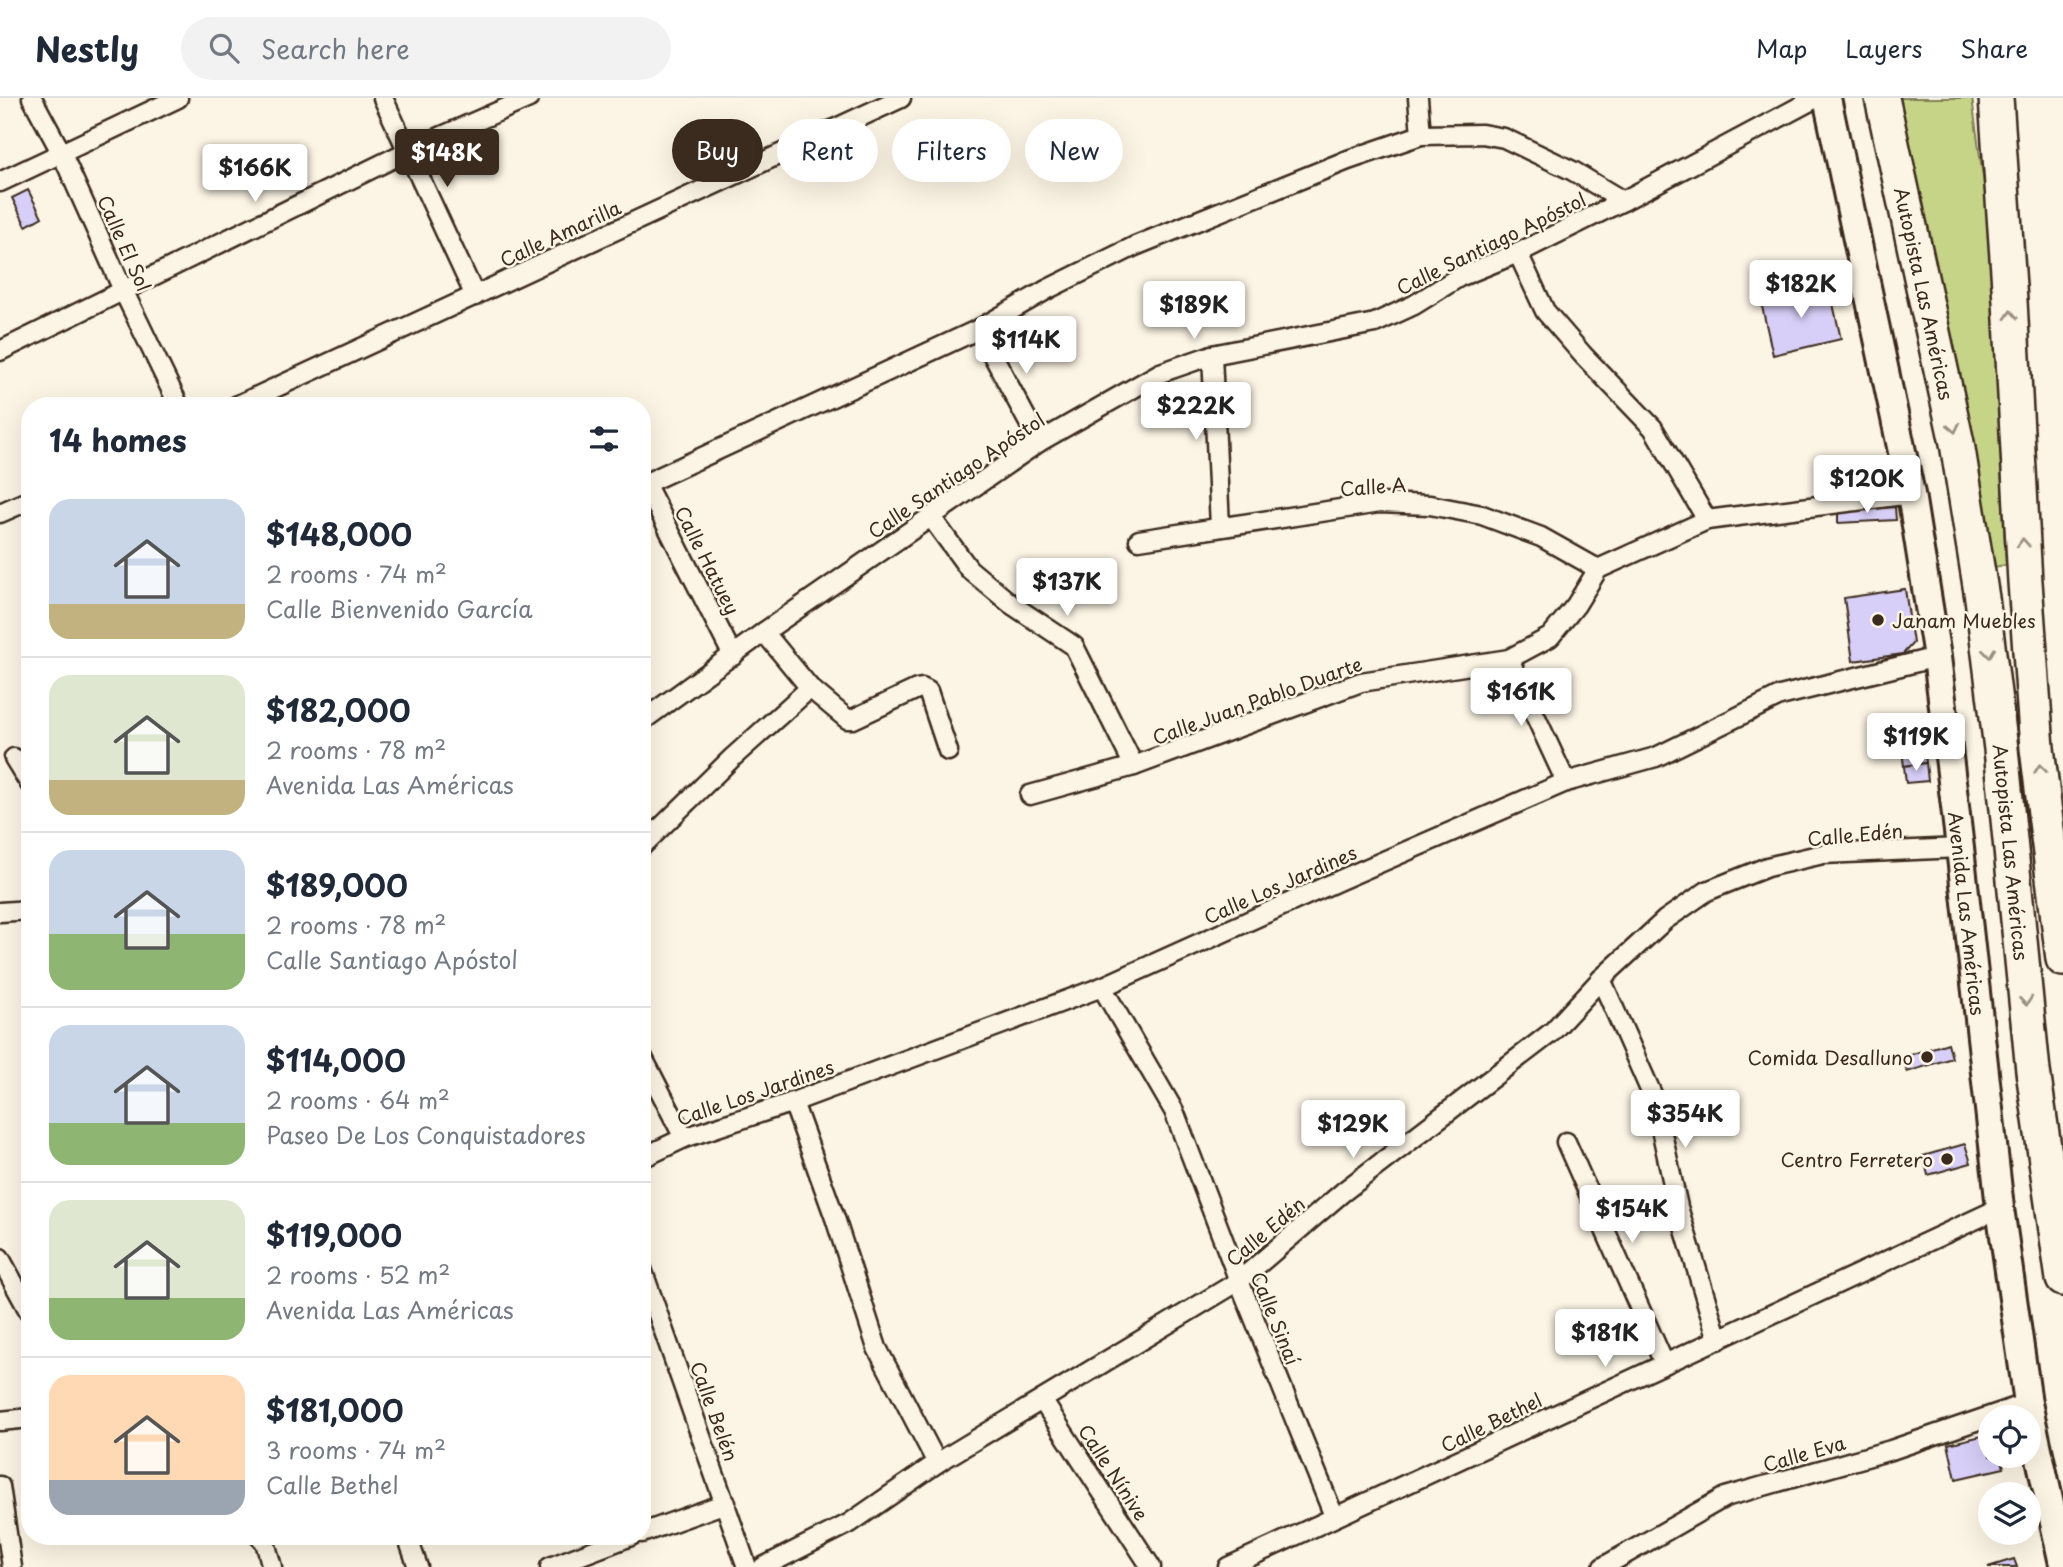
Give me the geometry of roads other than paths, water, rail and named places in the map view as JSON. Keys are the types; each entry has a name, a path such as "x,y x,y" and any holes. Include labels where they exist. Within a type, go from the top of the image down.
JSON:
{"highway":[{"name":"Autopista Las Américas","path":"1882,98 1957,443 1982,598 2001,749 2033,1072 2063,1279"},
{"name":"Autopista Las Américas","path":"1996,98 2037,748 2063,959"}],"main road":[{"name":"Avenida Las Américas","path":"1828,98 1911,494 1937,657 2000,1208 2028,1403 2063,1564"}],"street":[{"name":"Calle El Sol","path":"32,98 61,152 175,397"},
{"path":"0,182 178,98"},
{"path":"383,98 475,296"},
{"path":"0,351 408,151 530,98"},
{"name":"Calle Amarilla","path":"256,397 901,98"},
{"path":"1418,98 1421,135"},
{"name":"Calle Santiago Apóstol","path":"651,715 764,632 1039,442 1160,373 1212,355 1375,323 1414,305 1459,278 1518,253 1623,201 1816,98"},
{"path":"651,481 979,329 1048,289 1135,246 1348,160 1421,135 1482,134 1504,138 1573,171 1623,201"},
{"path":"1518,253 1545,311 1653,428 1707,520"},
{"path":"979,329 1039,442"},
{"path":"1212,355 1220,527"},
{"path":"1598,569 1707,520 1911,494"},
{"name":"Calle Hatuey","path":"651,498 733,656"},
{"path":"0,513 21,503"},
{"name":"Calle A","path":"1139,540 1379,503 1430,505 1482,515 1542,537 1598,569"},
{"path":"931,517 969,569 1011,604 1074,646 1134,766"},
{"name":"Calle Juan Pablo Duarte","path":"1030,794 1134,766 1361,682 1508,659 1550,637 1576,605 1598,569"},
{"path":"764,632 810,688 847,719 853,719 922,688 928,691 948,751"},
{"name":"Calle Los Jardines","path":"651,1154 684,1138 793,1102 1102,987 1566,782 1656,757 1780,696 1937,657"},
{"path":"1508,659 1566,782"},
{"path":"651,837 732,758 810,688"},
{"path":"14,758 21,769"},
{"name":"Calle Edén","path":"764,1567 850,1523 937,1463 1239,1281 1343,1192 1552,1032 1601,979 1665,920 1707,891 1767,867 1823,854 1960,848"},
{"path":"0,912 21,911"},
{"path":"1601,979 1655,1101 1678,1207 1718,1340"},
{"name":"Calle Sinaí","path":"1102,987 1174,1111 1334,1517"},
{"path":"651,1074 684,1138"},
{"path":"793,1102 835,1218 877,1348 937,1463"},
{"path":"1566,1142 1664,1363"},
{"name":"Calle Bethel","path":"1228,1567 2000,1208"},
{"path":"0,1258 21,1296"},
{"name":"Calle Belén","path":"651,1294 747,1567"},
{"name":"Calle Nínive","path":"1042,1399 1151,1567"},
{"name":"Calle Eva","path":"1603,1567 1725,1497 1891,1450 2028,1403"},
{"path":"0,1421 21,1419"},
{"path":"0,1486 12,1567"},
{"path":"651,1529 726,1503"},
{"path":"266,1545 272,1567"},
{"path":"410,1545 418,1567"},
{"path":"550,1567 607,1545"}],"place":[{"name":"Janam Muebles","path":"1878,620"},
{"name":"Comida Desalluno","path":"1927,1057"},
{"name":"Centro Ferretero","path":"1947,1159"}]}
